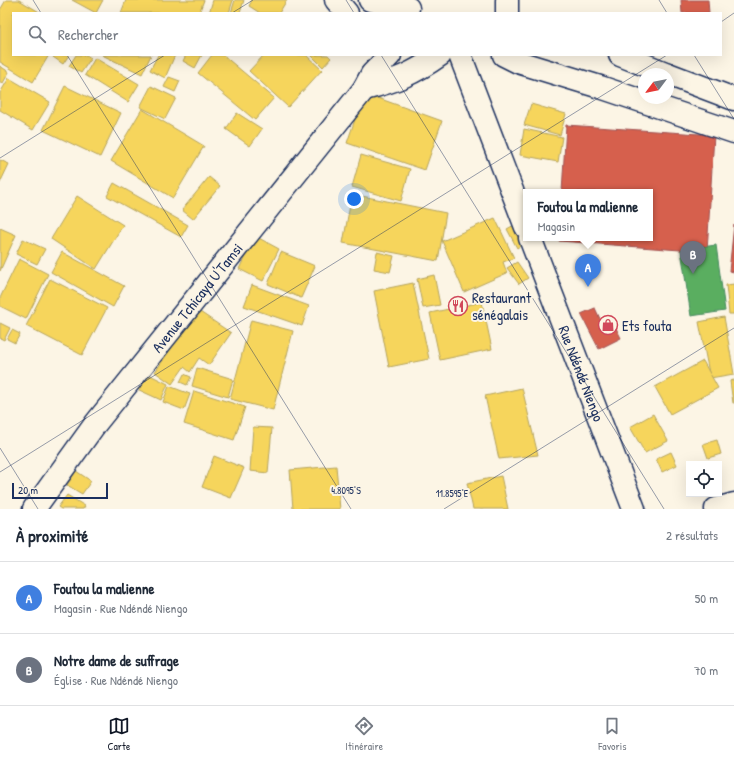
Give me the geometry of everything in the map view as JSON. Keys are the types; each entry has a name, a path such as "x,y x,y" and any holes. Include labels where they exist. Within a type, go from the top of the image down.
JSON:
{"street":[{"path":"336,0 346,12"},
{"path":"370,0 408,9"},
{"name":"Avenue Tchicaya U'Tamsi","path":"34,509 96,423 368,73 389,56"},
{"path":"368,73 391,82 410,75 438,56"},
{"path":"460,56 523,219"},
{"path":"506,56 518,62 600,87 734,132"},
{"path":"623,56 653,68"},
{"path":"674,76 734,99"},
{"name":"Rue Ndéndé Niengo","path":"531,241 634,509"},
{"path":"716,509 734,504"}],"building: Logements":[{"path":"6,0 19,0 39,12 12,12 12,56 48,56 33,82 0,62 0,10"},
{"path":"72,0 103,0 97,12"},
{"path":"126,0 204,0 199,12 121,12"},
{"path":"213,0 233,0 229,12 209,12"},
{"path":"235,0 244,0 240,12 231,12"},
{"path":"252,0 287,0 280,12 258,12 249,6"},
{"path":"54,56 68,56 63,64"},
{"path":"75,56 88,56 91,58 81,73 69,66"},
{"path":"104,56 151,56 142,74"},
{"path":"157,56 175,56 165,78 150,70"},
{"path":"186,56 201,56 195,68 183,61"},
{"path":"211,56 224,56 274,98 255,120 198,73"},
{"path":"263,56 307,56 322,70 288,107 249,71"},
{"path":"312,56 329,56 331,58 323,67"},
{"path":"95,58 139,84 128,102 85,75"},
{"path":"0,66 9,72 3,83 0,82"},
{"path":"169,77 180,81 175,92 164,87"},
{"path":"9,78 50,102 33,130 0,110 0,93"},
{"path":"65,86 121,113 100,157 43,130"},
{"path":"151,86 176,98 165,119 140,107"},
{"path":"364,93 442,121 425,170 347,143"},
{"path":"531,104 566,114 560,135 524,125"},
{"path":"142,109 204,146 173,198 111,161"},
{"path":"237,113 262,129 250,146 226,129"},
{"path":"524,129 562,137 558,162 520,155"},
{"path":"361,155 410,169 401,201 352,187"},
{"path":"0,160 9,164 0,183"},
{"path":"209,177 220,186 193,219 182,210"},
{"path":"114,183 188,225 181,237 107,196"},
{"path":"352,194 446,213 438,261 343,243"},
{"path":"77,196 123,225 96,269 51,239"},
{"path":"495,218 514,258 503,262 507,273 464,292 442,241"},
{"path":"516,224 523,237 523,241 526,242 517,248 507,229"},
{"path":"0,228 16,235 0,271"},
{"path":"255,236 279,249 263,281 239,269"},
{"path":"23,239 45,249 37,264 16,254"},
{"path":"62,252 124,286 113,307 51,272"},
{"path":"281,252 315,266 301,298 268,284"},
{"path":"377,252 394,256 390,272 374,269"},
{"path":"19,259 48,274 26,319 0,306 0,298"},
{"path":"517,262 528,278 519,284 507,268"},
{"path":"434,275 440,305 423,308 417,279"},
{"path":"50,279 107,308 82,355 26,326"},
{"path":"413,283 429,359 389,367 374,291"},
{"path":"734,284 734,314 729,314 726,285"},
{"path":"252,285 309,306 302,326 244,306"},
{"path":"482,302 492,349 440,360 430,313"},
{"path":"197,310 231,333 209,365 199,358 190,372 184,367 172,384 155,372"},
{"path":"724,317 734,374 710,378 699,322"},
{"path":"251,320 293,331 273,410 230,399"},
{"path":"0,323 10,328 4,340 0,338"},
{"path":"12,330 20,334 15,343 7,339"},
{"path":"703,361 718,388 670,414 655,387"},
{"path":"197,368 233,379 228,397 192,386"},
{"path":"144,372 168,384 161,400 137,389"},
{"path":"184,374 191,377 187,385 180,382"},
{"path":"734,380 734,403 733,403 730,381"},
{"path":"169,386 190,394 184,410 163,402"},
{"path":"522,388 538,455 499,459 485,396"},
{"path":"194,391 245,407 234,440 184,424"},
{"path":"653,414 668,441 645,453 630,427"},
{"path":"253,427 272,428 268,473 250,471"},
{"path":"717,440 721,454 708,458 703,444"},
{"path":"671,452 677,465 662,472 656,459"},
{"path":"214,456 244,468 231,498 202,487"},
{"path":"336,466 340,509 293,509 290,470"},
{"path":"76,471 91,481 82,494 67,485"},
{"path":"501,476 508,509 473,509 467,483"},
{"path":"67,495 85,506 83,509 61,509 58,507"}],"building: Commerces":[{"path":"681,0 708,0 709,12 682,12"},
{"path":"566,125 714,135 707,252 559,241 653,241 653,189 562,189"},
{"path":"734,225 734,272 729,271"},
{"path":"595,308 601,321 610,316 621,338 599,349 581,314"}],"building: Public":[{"path":"716,245 725,311 691,316 681,250"}],"place":[{"name":"Notre dame de suffrage","path":"693,274"},
{"name":"Foutou la malienne","path":"588,287"},
{"name":"Restaurant sénégalais","path":"458,306"},
{"name":"Ets fouta","path":"608,325"}]}
